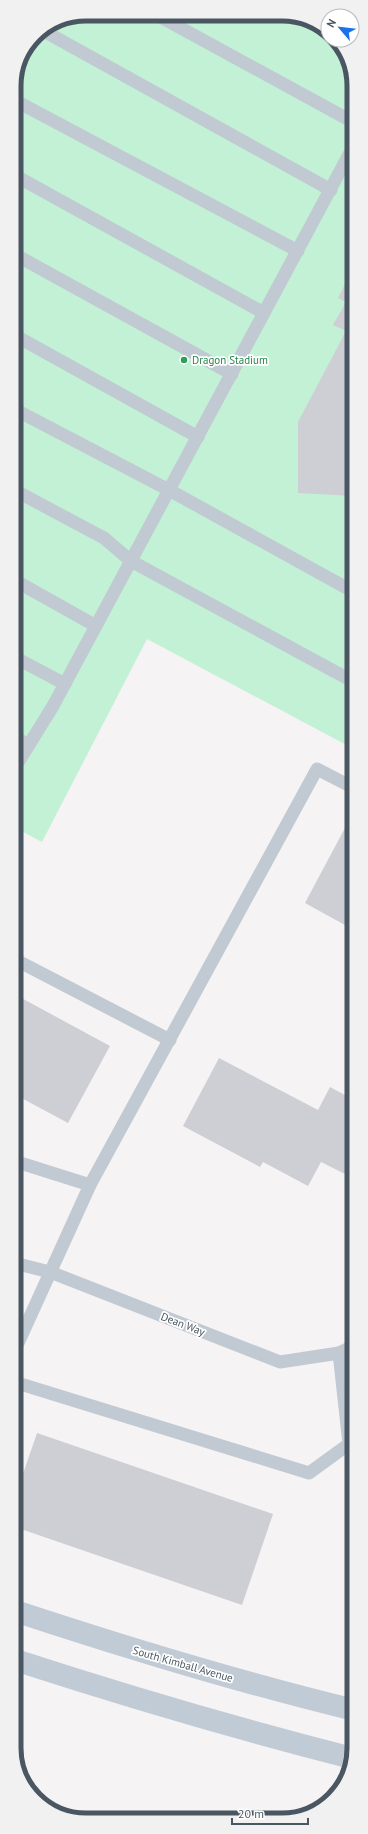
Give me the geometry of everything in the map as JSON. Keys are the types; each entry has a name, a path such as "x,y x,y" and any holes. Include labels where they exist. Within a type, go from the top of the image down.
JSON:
{"main road":[{"name":"South Kimball Avenue","path":"21,1613 140,1652 279,1692 347,1708"},
{"path":"21,1662 126,1696 267,1737 346,1757"}],"lane":[{"path":"168,21 347,119"},
{"path":"48,33 330,190"},
{"path":"21,104 298,251"},
{"path":"21,758 65,684 347,158"},
{"path":"21,179 264,313"},
{"path":"21,258 232,374"},
{"path":"21,339 198,437"},
{"path":"21,413 169,490 347,588"},
{"path":"21,494 104,538 131,561 347,678"},
{"path":"21,584 96,626"},
{"path":"21,661 65,684"},
{"path":"21,741 29,745"},
{"path":"21,1336 90,1185 317,768 347,784"},
{"path":"21,963 170,1040"},
{"path":"21,1163 90,1185"},
{"name":"Dean Way","path":"21,1265 50,1272 280,1362 339,1353 347,1349"},
{"path":"339,1353 347,1426"},
{"path":"21,1384 309,1473 347,1445"}],"green space":[{"name":"Dragon Stadium","path":"73,22 295,22 303,24 320,34 320,48 334,48 345,69 347,86 347,745 147,639 42,842 21,831 21,82 23,69 32,50 40,40 61,26"}],"building":[{"path":"347,280 347,496 298,493 298,422 346,331 333,325 346,302 338,298"},
{"path":"346,826 347,826 347,926 305,903"},
{"path":"21,998 110,1046 68,1123 21,1098"},
{"path":"219,1058 318,1110 330,1087 347,1096 347,1175 321,1162 308,1186 263,1162 260,1167 183,1126"},
{"path":"37,1433 273,1514 242,1605 21,1529 21,1480"}],"place":[{"name":"Dragon Stadium","path":"184,360"}]}
